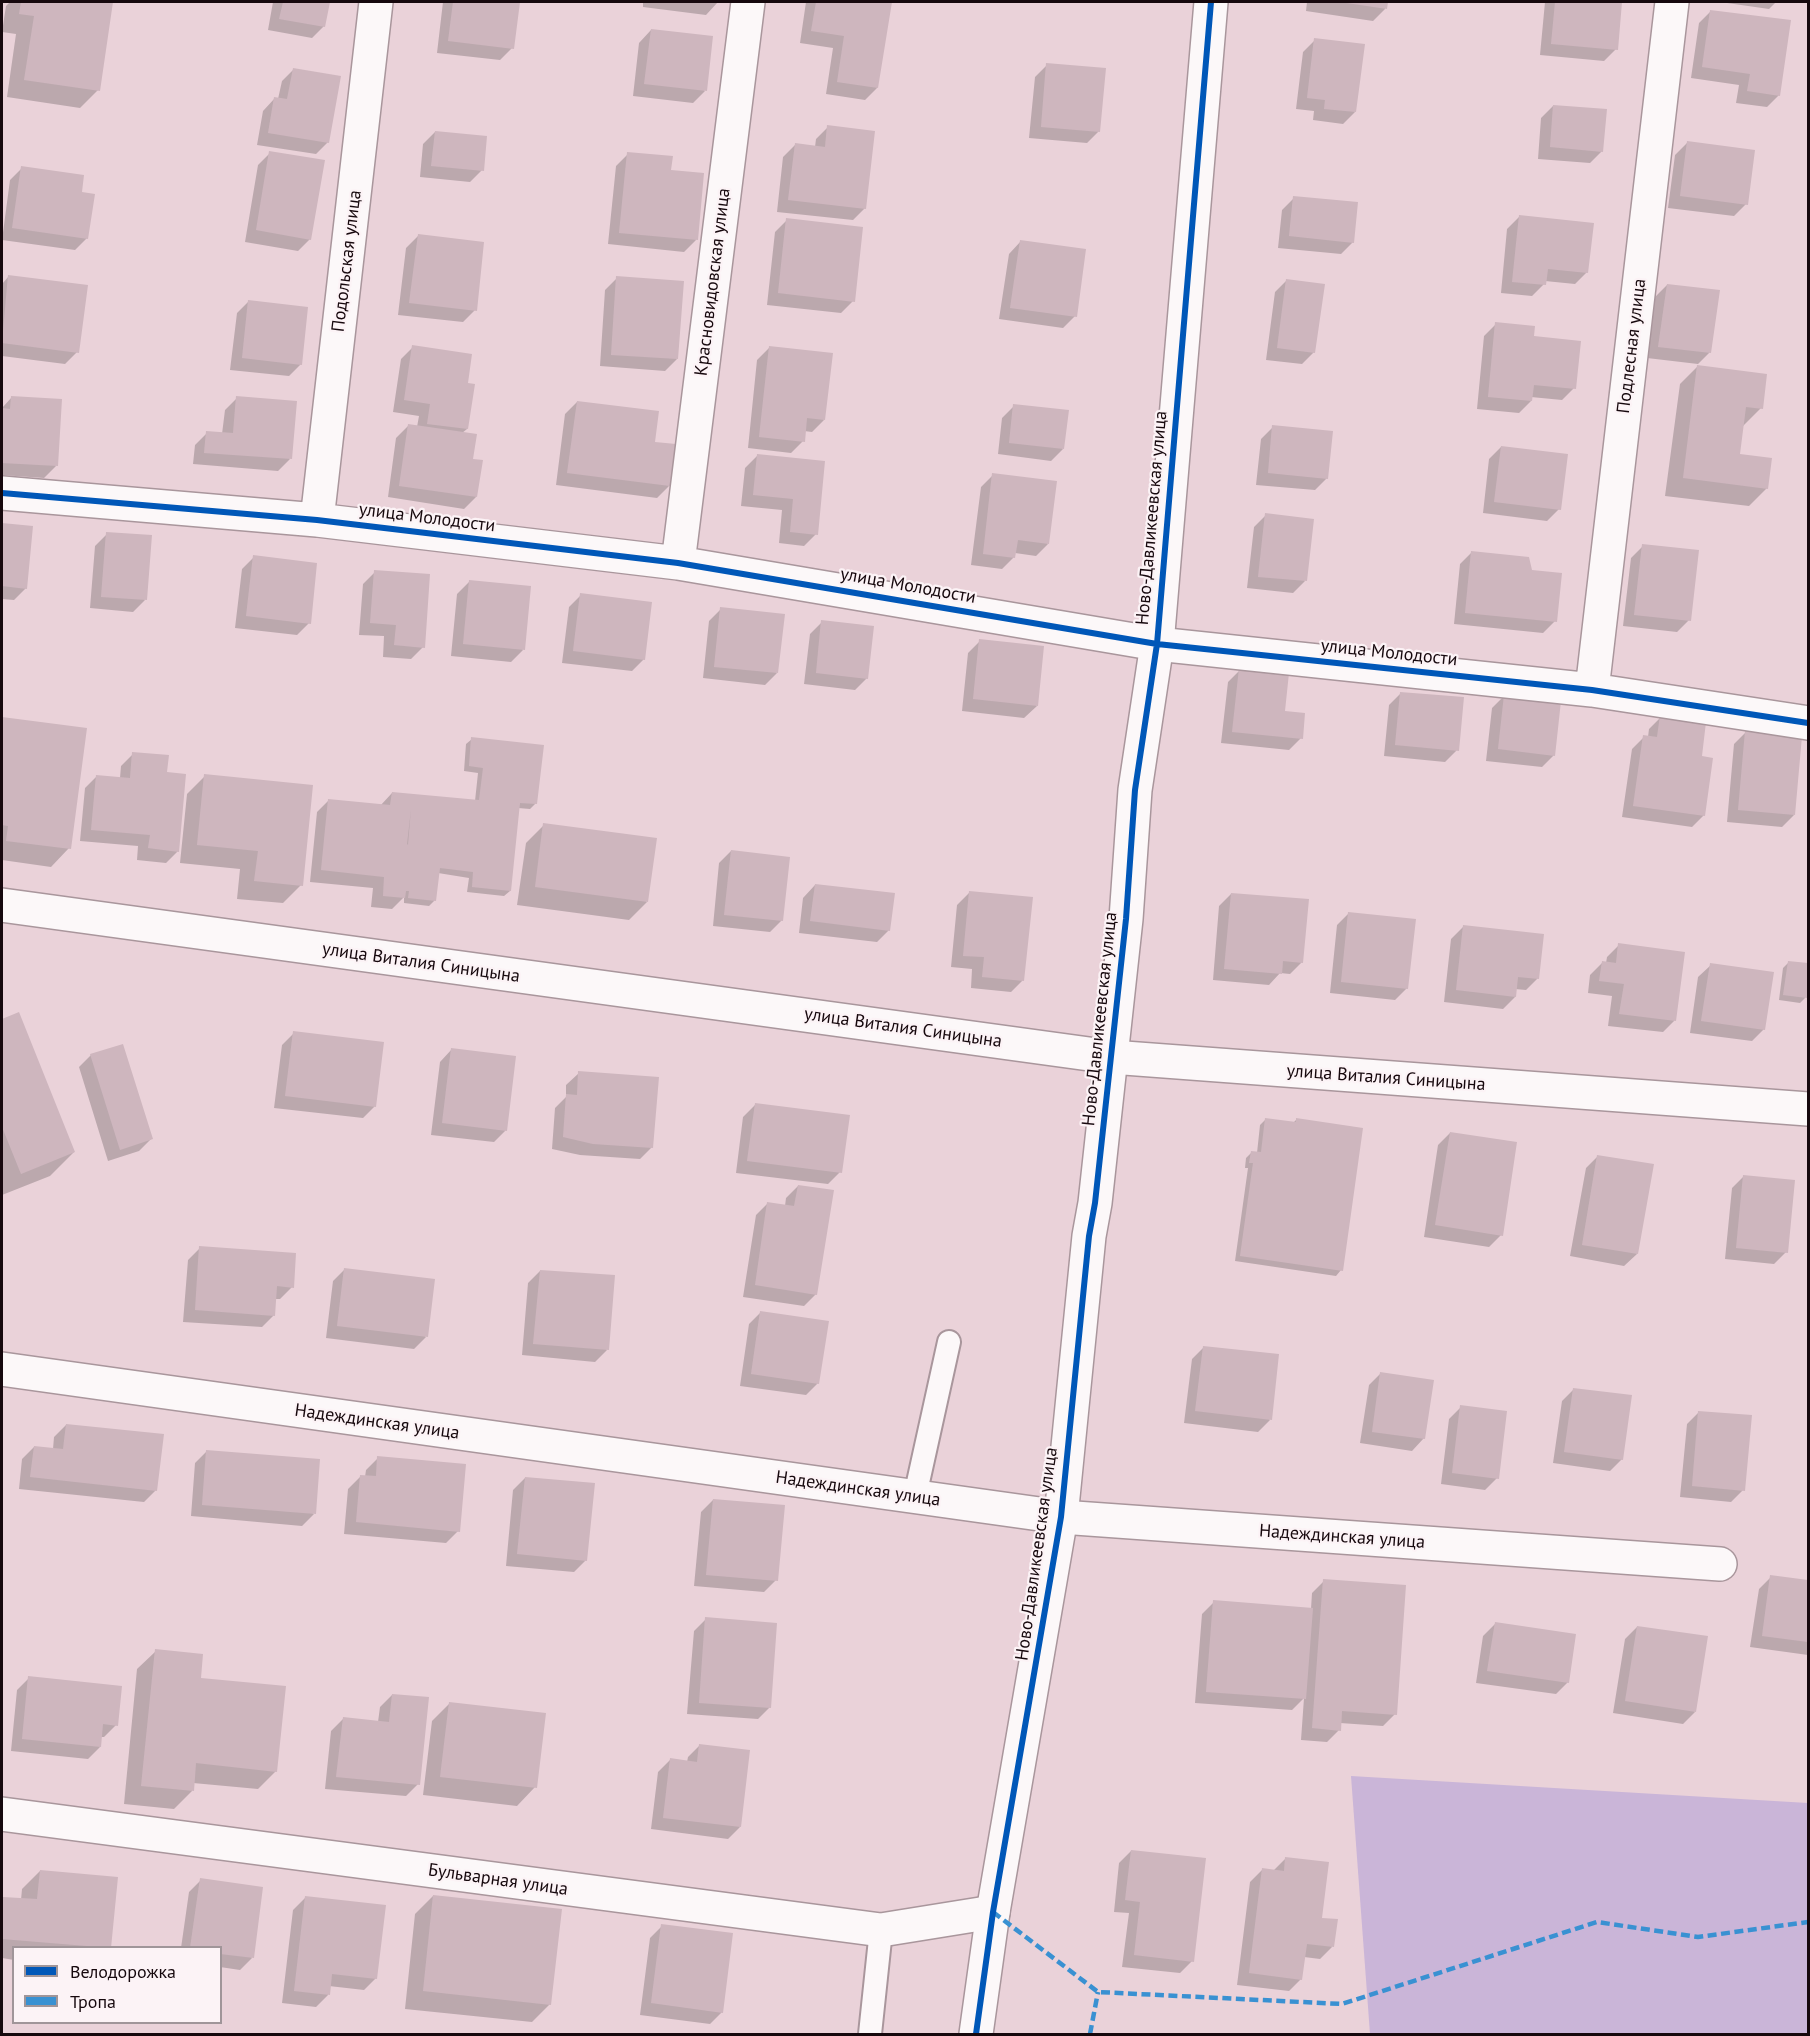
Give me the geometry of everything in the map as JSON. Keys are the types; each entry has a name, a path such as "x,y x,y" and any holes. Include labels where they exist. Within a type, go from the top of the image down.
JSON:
{"street":[{"name":"Подольская улица","path":"317,520 376,2"},
{"name":"Красновидовская улица","path":"678,563 748,2"},
{"name":"Ново-Давликеевская улица","path":"976,2034 993,1912 1061,1517 1089,1236 1095,1203 1126,919 1135,790 1157,644 1211,2"},
{"name":"Подлесная улица","path":"1592,690 1672,2"},
{"name":"улица Молодости","path":"2,493 317,520 678,563 1157,644 1592,690 1809,723"},
{"name":"улица Виталия Синицына","path":"2,905 1111,1057 1809,1109"},
{"name":"Надеждинская улица","path":"2,1369 1061,1517 1720,1564"},
{"name":"Бульварная улица","path":"2,1814 880,1930 993,1912"}],"lane":[{"path":"915,1496 949,1342"},
{"path":"870,2034 880,1930"}],"shaded area":[{"path":"1351,1776 1808,1803 1808,2034 1370,2034"}],"building":[{"path":"21,2 113,2 100,91 24,80 34,16 19,14"},
{"path":"283,2 330,2 325,27 279,19"},
{"path":"453,2 520,2 514,49 448,41"},
{"path":"816,2 892,2 878,88 837,82 844,36 811,31"},
{"path":"1340,2 1388,2 1387,9"},
{"path":"1555,2 1622,2 1618,50 1551,44"},
{"path":"1710,10 1791,20 1780,96 1747,91 1750,74 1702,67"},
{"path":"651,29 713,36 707,91 644,84"},
{"path":"1314,38 1365,44 1356,112 1324,109 1325,100 1307,98"},
{"path":"1046,63 1106,68 1100,132 1041,127"},
{"path":"293,68 341,76 329,143 268,133 274,97 287,99"},
{"path":"1553,105 1607,109 1603,152 1550,147"},
{"path":"827,125 875,131 866,209 788,200 795,143 825,147"},
{"path":"435,131 487,136 484,171 431,166"},
{"path":"1687,141 1755,150 1748,205 1680,196"},
{"path":"269,151 325,160 311,240 256,230"},
{"path":"627,152 673,156 671,170 704,173 698,240 619,233"},
{"path":"21,166 84,175 82,192 95,194 88,239 12,228"},
{"path":"1293,196 1358,202 1354,243 1289,236"},
{"path":"1519,215 1594,223 1588,273 1548,269 1546,285 1512,282"},
{"path":"786,218 863,227 855,302 778,293"},
{"path":"418,234 484,242 477,311 409,303"},
{"path":"1020,240 1086,249 1077,317 1010,308"},
{"path":"8,275 88,285 79,353 2,343"},
{"path":"616,276 684,281 678,359 611,355"},
{"path":"1286,279 1325,284 1315,353 1277,348"},
{"path":"1667,284 1720,290 1711,353 1658,347"},
{"path":"248,300 308,307 302,365 242,358"},
{"path":"1495,322 1535,326 1534,336 1581,341 1576,389 1534,385 1532,401 1488,397"},
{"path":"412,345 472,354 468,383 475,384 468,429 427,424 430,404 404,400"},
{"path":"769,346 833,353 825,420 807,418 805,442 759,437"},
{"path":"1697,365 1767,374 1763,409 1746,407 1740,454 1772,458 1768,489 1683,478"},
{"path":"11,396 62,399 58,466 2,463 2,408 10,409"},
{"path":"236,396 297,401 292,459 204,453 206,431 233,433"},
{"path":"577,401 659,411 655,442 676,444 670,486 567,473"},
{"path":"1013,404 1069,410 1064,449 1009,443"},
{"path":"408,424 477,434 473,459 483,460 477,497 399,486"},
{"path":"1272,425 1333,431 1328,479 1268,473"},
{"path":"1501,446 1568,454 1561,510 1494,502"},
{"path":"757,454 825,461 818,535 790,532 793,499 753,495"},
{"path":"992,473 1057,481 1049,544 1018,540 1015,558 983,554"},
{"path":"1265,513 1314,519 1307,581 1258,577"},
{"path":"2,523 33,526 27,589 2,586"},
{"path":"106,532 152,535 147,600 101,597"},
{"path":"1642,544 1699,550 1691,621 1634,615"},
{"path":"1471,551 1529,557 1532,570 1562,573 1557,622 1465,613"},
{"path":"253,555 317,563 311,624 246,616"},
{"path":"374,570 430,574 425,648 394,645 396,625 370,623"},
{"path":"469,580 531,586 525,650 463,644"},
{"path":"580,593 652,602 645,660 573,651"},
{"path":"720,607 785,614 778,673 714,667"},
{"path":"821,620 874,626 868,679 816,673"},
{"path":"979,639 1044,646 1038,706 973,699"},
{"path":"1239,668 1289,673 1285,711 1305,713 1303,739 1232,732"},
{"path":"1400,692 1464,697 1459,751 1395,745"},
{"path":"1504,695 1561,701 1555,756 1498,749"},
{"path":"1660,715 1706,722 1702,756 1713,758 1705,816 1633,806 1643,735 1657,737"},
{"path":"2,717 87,728 71,849 6,841 8,826 2,825"},
{"path":"1745,731 1802,736 1795,815 1738,810"},
{"path":"471,737 544,745 537,804 520,803 511,891 472,887 473,872 440,868 436,901 408,898 409,891 406,891 405,898 383,896 384,877 321,870 328,799 390,805 392,792 479,800 483,768 469,766"},
{"path":"132,752 169,755 167,772 186,774 179,852 148,848 150,835 91,830 96,775 130,778"},
{"path":"204,774 313,785 303,886 254,881 258,851 197,845"},
{"path":"543,823 657,838 648,902 535,887"},
{"path":"731,850 790,857 783,921 724,915"},
{"path":"815,884 895,893 890,931 810,921"},
{"path":"969,891 1033,897 1024,981 982,977 984,957 963,956"},
{"path":"1231,893 1309,899 1303,963 1283,961 1282,974 1224,969"},
{"path":"1348,912 1416,919 1408,989 1341,982"},
{"path":"1463,925 1544,934 1539,979 1518,977 1516,997 1456,990"},
{"path":"1618,943 1685,952 1676,1021 1619,1014 1624,984 1599,981 1602,961 1616,963"},
{"path":"1788,961 1808,963 1807,998 1783,995"},
{"path":"1710,963 1774,972 1765,1030 1701,1021"},
{"path":"19,1012 75,1152 21,1174 2,1127 2,1019"},
{"path":"293,1031 384,1042 376,1107 285,1096"},
{"path":"123,1044 153,1139 120,1150 90,1054"},
{"path":"451,1048 516,1056 507,1131 442,1123"},
{"path":"578,1071 659,1077 653,1148 593,1144 563,1137 566,1094 577,1095"},
{"path":"755,1103 850,1115 842,1173 747,1161"},
{"path":"1265,1118 1296,1122 1296,1118 1363,1128 1343,1271 1240,1256 1253,1163 1249,1163 1251,1151 1261,1152"},
{"path":"1450,1132 1517,1142 1503,1236 1435,1225"},
{"path":"1597,1155 1654,1164 1638,1254 1582,1245"},
{"path":"1743,1175 1795,1180 1788,1253 1736,1248"},
{"path":"798,1185 834,1190 817,1295 755,1285 767,1202 794,1206"},
{"path":"199,1246 296,1253 294,1288 277,1286 275,1316 195,1310"},
{"path":"344,1268 435,1279 428,1337 337,1326"},
{"path":"540,1270 615,1275 609,1350 533,1344"},
{"path":"760,1311 829,1321 819,1384 751,1374"},
{"path":"1203,1346 1279,1354 1272,1420 1195,1411"},
{"path":"1380,1372 1434,1380 1425,1439 1372,1432"},
{"path":"1573,1388 1632,1395 1623,1460 1564,1452"},
{"path":"1460,1405 1507,1411 1499,1479 1452,1473"},
{"path":"1698,1411 1752,1415 1745,1491 1692,1486"},
{"path":"66,1424 164,1434 157,1491 30,1477 34,1446 63,1449"},
{"path":"206,1450 320,1459 316,1514 202,1505"},
{"path":"377,1456 466,1464 460,1532 356,1522 360,1475 376,1476"},
{"path":"525,1477 595,1483 587,1561 517,1554"},
{"path":"713,1499 785,1505 778,1581 706,1575"},
{"path":"1770,1575 1808,1580 1808,1642 1762,1636"},
{"path":"1323,1579 1406,1585 1397,1715 1342,1711 1341,1731 1312,1728"},
{"path":"1213,1600 1313,1608 1306,1699 1206,1692"},
{"path":"705,1617 777,1623 771,1708 699,1703"},
{"path":"1495,1622 1576,1634 1569,1683 1487,1671"},
{"path":"1637,1626 1708,1636 1696,1712 1625,1701"},
{"path":"155,1649 203,1654 201,1678 286,1686 277,1772 196,1763 194,1791 141,1786"},
{"path":"28,1676 122,1686 118,1726 103,1724 101,1747 22,1739"},
{"path":"392,1694 429,1697 420,1785 336,1777 343,1717 389,1722"},
{"path":"449,1702 546,1713 537,1788 440,1777"},
{"path":"699,1744 750,1750 741,1827 663,1818 670,1758 697,1762"},
{"path":"1131,1850 1206,1858 1194,1962 1134,1955 1140,1902 1125,1900"},
{"path":"1285,1857 1329,1862 1322,1918 1338,1919 1334,1947 1307,1944 1302,1980 1249,1973 1262,1868 1284,1871"},
{"path":"40,1870 118,1877 111,1946 2,1939 3,1897 37,1899"},
{"path":"200,1878 263,1887 254,1958 222,1954 222,1946 190,1946"},
{"path":"433,1895 562,1909 551,2005 423,1991"},
{"path":"305,1896 386,1905 377,1979 332,1974 330,1995 294,1991"},
{"path":"661,1924 733,1933 723,2013 651,2003"}],"marked path":[{"path":"993,1912 1098,1992 1342,2004 1597,1922 1698,1937 1808,1922"},
{"path":"1090,2034 1098,1992"}],"cycle path":[{"path":"976,2034 993,1912 1061,1517 1089,1236 1095,1203 1126,919 1135,790 1157,644 1211,2"},
{"path":"2,493 317,520 678,563 1157,644 1592,690 1808,723"}]}
